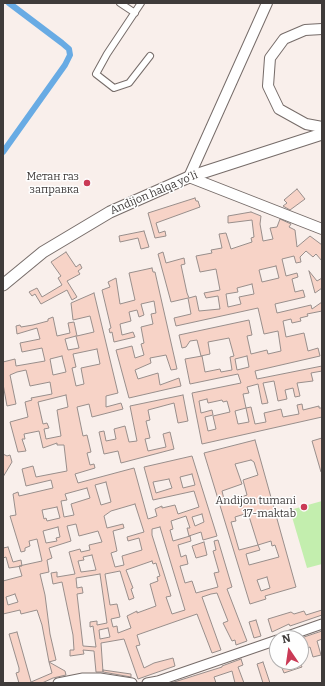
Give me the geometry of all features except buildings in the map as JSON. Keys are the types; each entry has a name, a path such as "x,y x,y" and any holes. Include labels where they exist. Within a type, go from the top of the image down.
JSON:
{"highway":[{"name":"Andijon halqa yo‘li","path":"3,285 43,252 64,238 110,212 189,177 322,134"}],"main road":[{"path":"267,3 189,177 322,229"},
{"path":"322,29 305,30 284,39 270,58 268,86 279,108 306,124 322,127"}],"street":[{"path":"120,3 135,13"},
{"path":"141,3 107,54 96,74 114,88 129,83 150,56"},
{"path":"305,630 322,624"},
{"path":"147,683 158,681 269,643"},
{"path":"58,683 83,678 94,678 132,683"}],"green space":[{"path":"322,501 322,564 307,568 290,510"}],"waterway":[{"path":"3,152 65,65 70,55 69,49 62,43 9,3"}],"place":[{"name":"Метан газ заправка","path":"87,183"},
{"name":"Andijon tumani 17-maktab","path":"304,507"}]}
